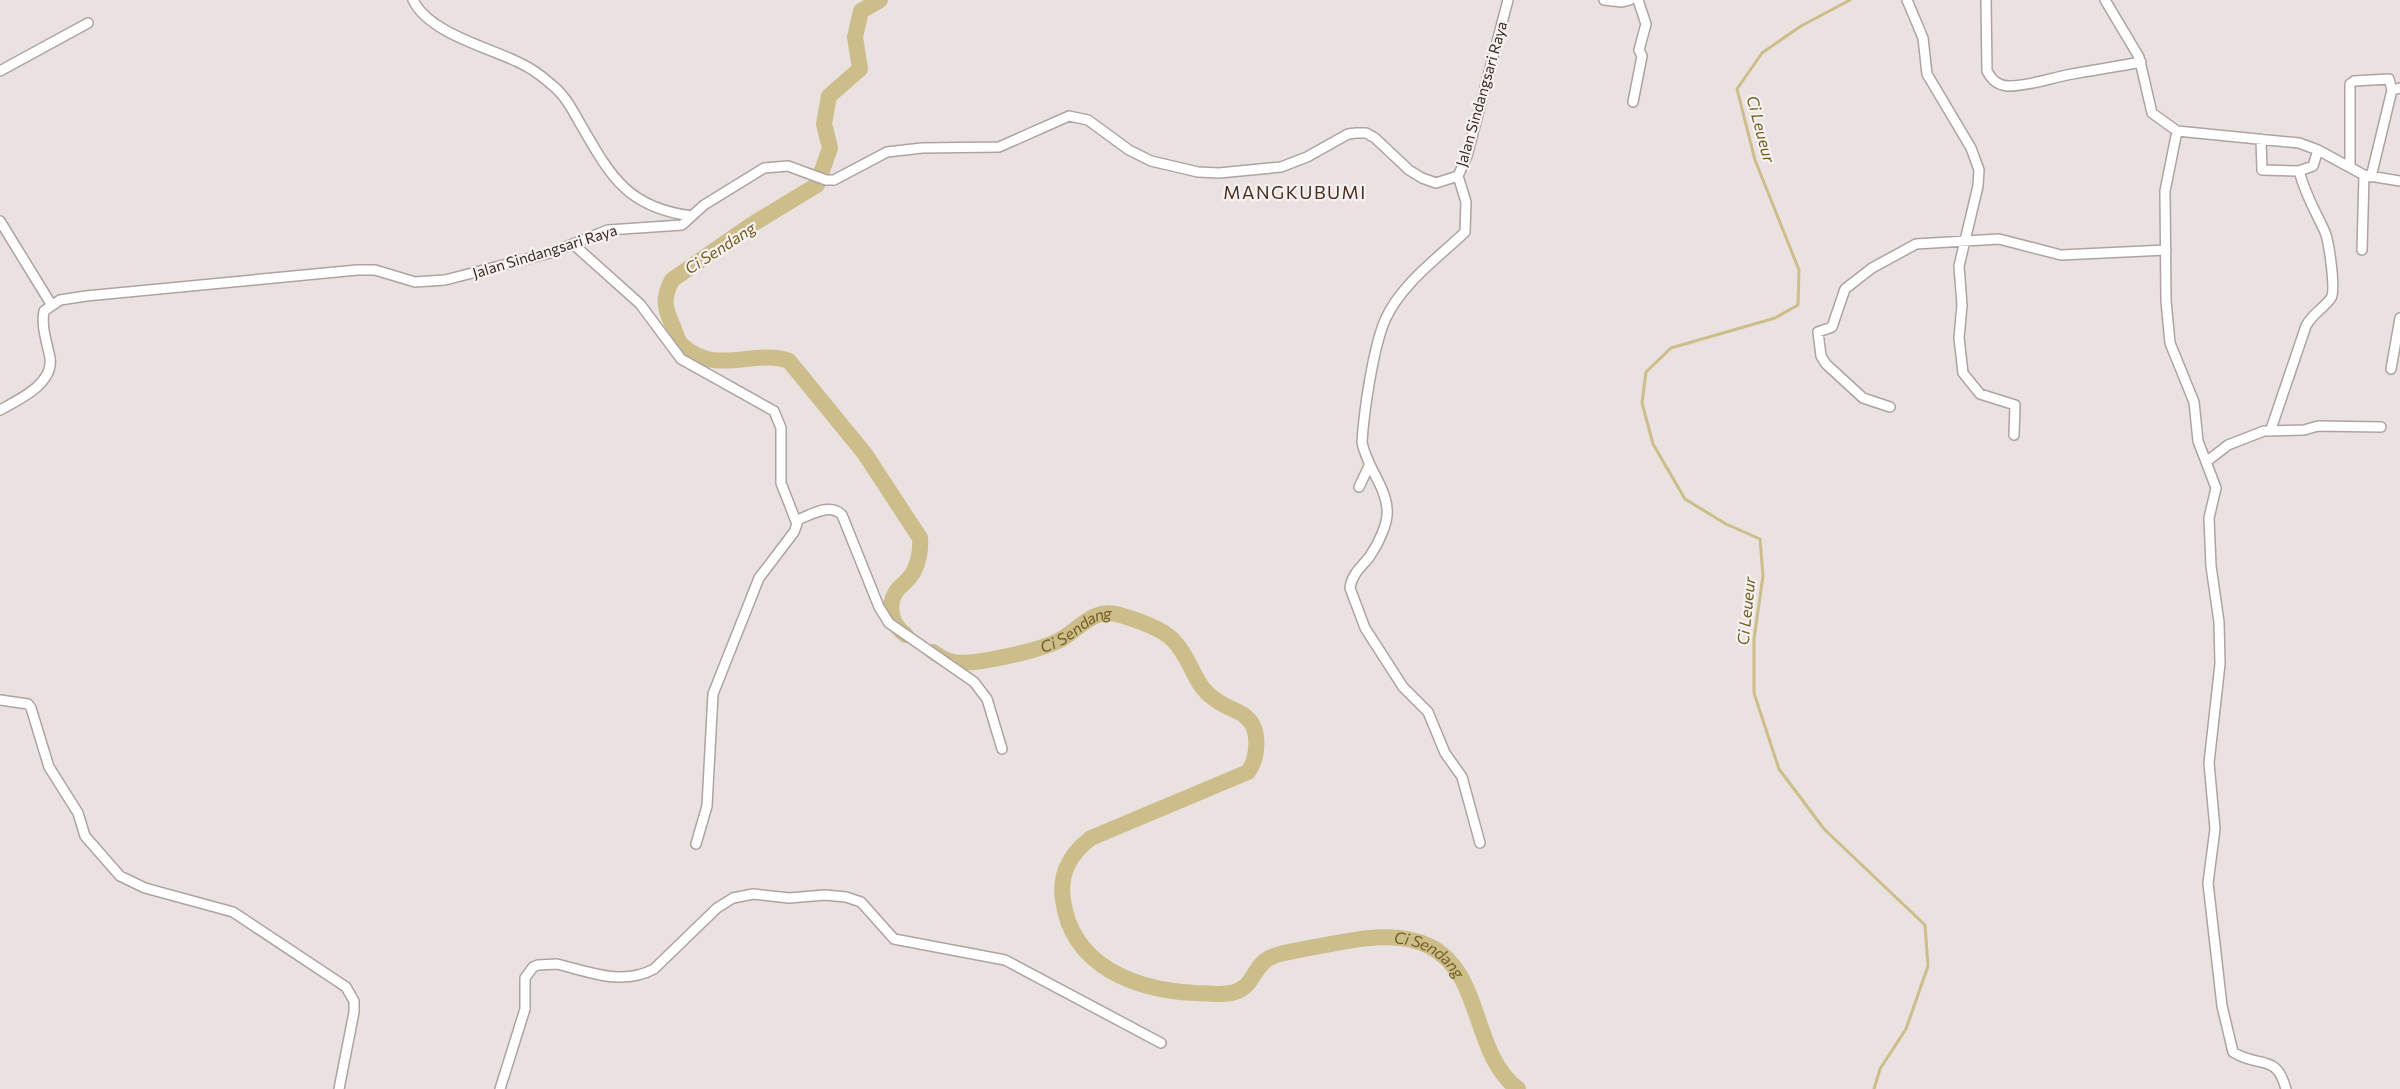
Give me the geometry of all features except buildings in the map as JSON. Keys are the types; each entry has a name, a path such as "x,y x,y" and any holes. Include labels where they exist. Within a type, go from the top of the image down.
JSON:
{"street":[{"path":"413,0 424,14 460,39 521,63 553,85 567,102 616,181 659,210 692,216"},
{"name":"Jalan Sindangsari Raya","path":"51,304 60,300 135,290 357,270 375,270 415,282 445,280 550,253 608,230 676,227 739,182 764,168 788,166 826,180 841,178 872,158 887,152 922,148 999,147 1069,116 1088,120 1129,150 1151,161 1198,172 1219,173 1281,167 1307,157 1348,134 1366,133 1375,138 1396,160 1422,178 1436,183 1458,176 1479,117 1508,0"},
{"path":"1604,0 1622,2 1630,0"},
{"path":"1633,102 1642,56 1639,50 1646,30 1638,0"},
{"path":"1907,0 1923,38 1927,74 1971,148 1977,163 1978,186 1959,266 1962,305 1959,335 1963,373 1980,394 2014,405 2014,435"},
{"path":"1986,0 1987,71 1992,80 1998,83 2008,86 2046,81 2141,62"},
{"path":"2105,0 2141,62 2152,113 2177,130 2299,143 2350,165 2368,176 2400,180"},
{"path":"0,72 88,23"},
{"path":"2350,165 2350,84 2354,81 2389,79 2396,89 2368,176 2362,250"},
{"path":"2177,130 2166,182 2166,301 2170,343 2194,402 2198,441 2216,488 2209,518 2211,566 2219,622 2220,664 2209,763 2215,829 2208,883 2222,1006 2233,1052 2275,1066 2282,1073 2286,1089"},
{"path":"2261,139 2262,170 2300,171 2313,166 2318,150"},
{"path":"2271,429 2306,326 2310,318 2331,298 2333,292 2327,238 2309,203 2300,171"},
{"path":"1458,176 1466,202 1465,232 1409,286 1386,320 1363,428 1363,449 1386,499 1386,522 1370,557 1352,579 1351,594 1365,628 1403,687 1428,712 1445,753 1462,777 1480,843"},
{"path":"0,221 51,304 44,311 42,320 50,361 47,374 37,387 0,410"},
{"path":"1890,407 1863,398 1826,364 1820,352 1818,332 1832,327 1845,289 1872,268 1916,244 1964,241 1999,239 2061,255 2166,250"},
{"path":"573,244 640,304 681,359 774,411 781,428 781,483 797,520 794,532 755,587 713,694 707,806 696,844"},
{"path":"2391,369 2400,318"},
{"path":"2206,462 2239,439 2271,429 2304,430 2318,426 2381,427"},
{"path":"1359,487 1369,466"},
{"path":"797,520 827,509 838,510 842,514 879,607 889,623 974,682 982,691 1002,749"},
{"path":"0,700 10,700 31,708 46,763 78,813 85,836 120,876 145,888 232,912 346,987 354,1001 354,1012 339,1089"},
{"path":"500,1089 525,1009 525,978 533,967 546,963 557,964 623,979 644,974 654,969 717,908 733,898 753,894 789,898 834,895 855,899 868,909 894,939 1005,960 1161,1043"}],"waterway":[{"name":"Ci Sendang","path":"880,0 861,11 855,37 860,69 829,96 824,124 830,148 817,185 751,225 672,280 666,302 667,312 679,341 695,354 722,361 763,358 789,361 865,454 920,538 919,554 914,571 898,589 892,601 894,620 906,635"},
{"name":"Ci Leueur","path":"1850,0 1801,26 1762,53 1737,89 1755,160 1799,270 1798,305 1775,318 1671,348 1646,372 1642,403 1653,444 1685,499 1726,524 1760,539 1763,576 1754,639 1754,693 1779,769 1824,829 1925,925 1928,966 1906,1029 1880,1069 1874,1089"},
{"name":"Ci Sendang","path":"933,652 958,663 1004,657 1051,644 1095,616 1111,613 1156,628 1168,636 1181,649 1206,692 1214,699 1244,715 1251,722 1256,736 1254,759 1248,772 1091,838 1077,851 1068,865 1062,890 1069,923 1079,942 1093,958 1130,980 1173,991 1220,994 1235,992 1246,986 1260,966 1278,954 1369,938 1385,937 1415,941 1429,946 1447,958 1460,975 1492,1056 1503,1074 1518,1089"}],"district":[{"name":"MANGKUBUMI","path":"1295,193"}]}
